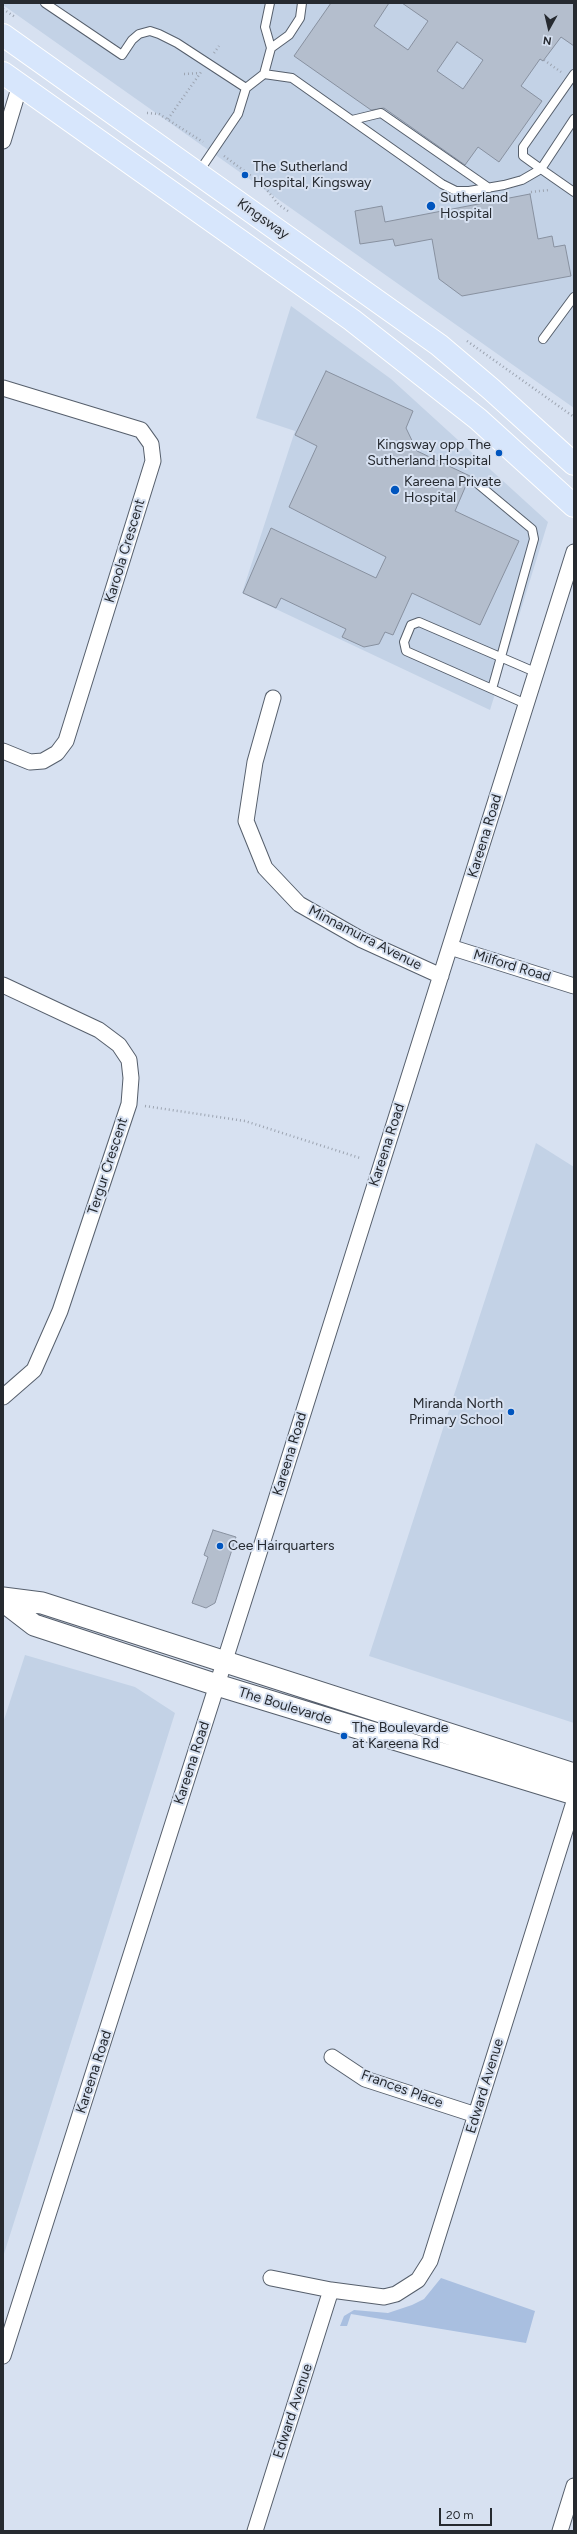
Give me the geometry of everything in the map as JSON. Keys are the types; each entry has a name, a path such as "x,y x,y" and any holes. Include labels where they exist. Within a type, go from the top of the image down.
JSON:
{"main road":[{"name":"Kingsway","path":"3,35 438,345 517,412 574,464"},
{"path":"20,85 31,54"},
{"path":"3,73 352,320 437,384 574,506"},
{"name":"Kingsway","path":"517,412 574,450"},
{"path":"514,452 574,491"},
{"name":"The Boulevarde","path":"3,1600 42,1603 574,1774"},
{"name":"The Boulevarde","path":"3,1600 34,1625 217,1685 574,1794"}],"street":[{"path":"3,141 20,85"},
{"name":"Karoola Crescent","path":"3,388 141,430 151,444 153,461 66,741 57,753 43,761 30,762 3,751"},
{"name":"Kareena Road","path":"3,2356 7,2330 217,1685 574,552"},
{"name":"Minnamurra Avenue","path":"273,698 255,762 246,821 265,868 299,904 362,940 441,976"},
{"name":"Milford Road","path":"450,947 574,986"},
{"name":"Tergur Crescent","path":"3,985 99,1030 119,1045 129,1060 131,1078 129,1104 60,1311 34,1370 3,1397"},
{"name":"Edward Avenue","path":"271,2278 331,2290 384,2297 396,2294 418,2280 430,2261 574,1802"},
{"name":"Frances Place","path":"332,2057 365,2079 476,2115"},
{"name":"Edward Avenue","path":"255,2531 331,2290"},
{"path":"560,2531 574,2486"}],"lane":[{"path":"46,3 122,54 132,40 139,34 150,31 177,43 246,88"},
{"path":"198,173 238,114 246,88 264,74 271,48 265,27 270,3"},
{"path":"271,48 289,35 300,18 302,3"},
{"path":"264,74 292,78 442,184 456,191 489,188 522,180 541,169 574,119"},
{"path":"574,74 523,147 523,156 574,192"},
{"path":"352,120 381,113 489,188"},
{"path":"543,339 574,297"},
{"path":"478,484 532,529 534,539 492,689"},
{"path":"526,704 406,651 404,642 411,625 419,622 535,672"}],"path":[{"path":"3,9 20,21"},
{"path":"168,119 219,46"},
{"path":"184,74 200,74"},
{"path":"146,112 159,114 215,150 262,184 279,205 291,214"},
{"path":"461,336 574,417"},
{"path":"129,1104 245,1121 360,1158"}],"shaded area":[{"name":"Sutherland Hospital","path":"3,3 574,3 574,408 3,5"},
{"name":"Kareena Private Hospital","path":"291,306 391,379 548,522 490,710 242,593 295,431 256,418"},
{"name":"Miranda North Primary School","path":"536,1143 574,1167 574,1723 369,1656"},
{"path":"25,1655 135,1687 175,1713 3,2257 3,1723"},
{"path":"441,2278 535,2311 526,2343 351,2314 347,2326 340,2326 344,2316 354,2310 388,2313 412,2305 424,2299"}],"building":[{"path":"331,3 389,3 374,26 408,50 428,21 402,3 574,3 574,46 561,37 543,61 540,59 521,86 542,101 499,162 478,147 465,165 384,108 371,110 294,56","holes":["457,42 483,60 463,89 437,71"]},
{"path":"530,194 538,239 552,236 554,247 565,245 571,276 462,296 439,279 432,239 395,246 393,239 360,244 355,211 382,206 385,222"},
{"path":"326,371 413,411 406,428 417,451 470,476 455,511 519,541 480,625 412,593 393,635 385,632 379,644 364,647 342,637 346,629 281,598 276,608 243,593 271,528 376,578 386,557 289,507 317,446 295,435"},
{"path":"213,1530 236,1537 215,1603 206,1608 192,1603 208,1557 204,1555"}],"place":[{"name":"The Sutherland Hospital, Kingsway","path":"245,175"},
{"name":"Sutherland Hospital","path":"431,206"},
{"name":"Kingsway opp The Sutherland Hospital","path":"499,453"},
{"name":"Kareena Private Hospital","path":"395,490"},
{"name":"Miranda North Primary School","path":"511,1412"},
{"name":"Cee Hairquarters","path":"220,1546"},
{"name":"The Boulevarde at Kareena Rd","path":"344,1736"}]}
